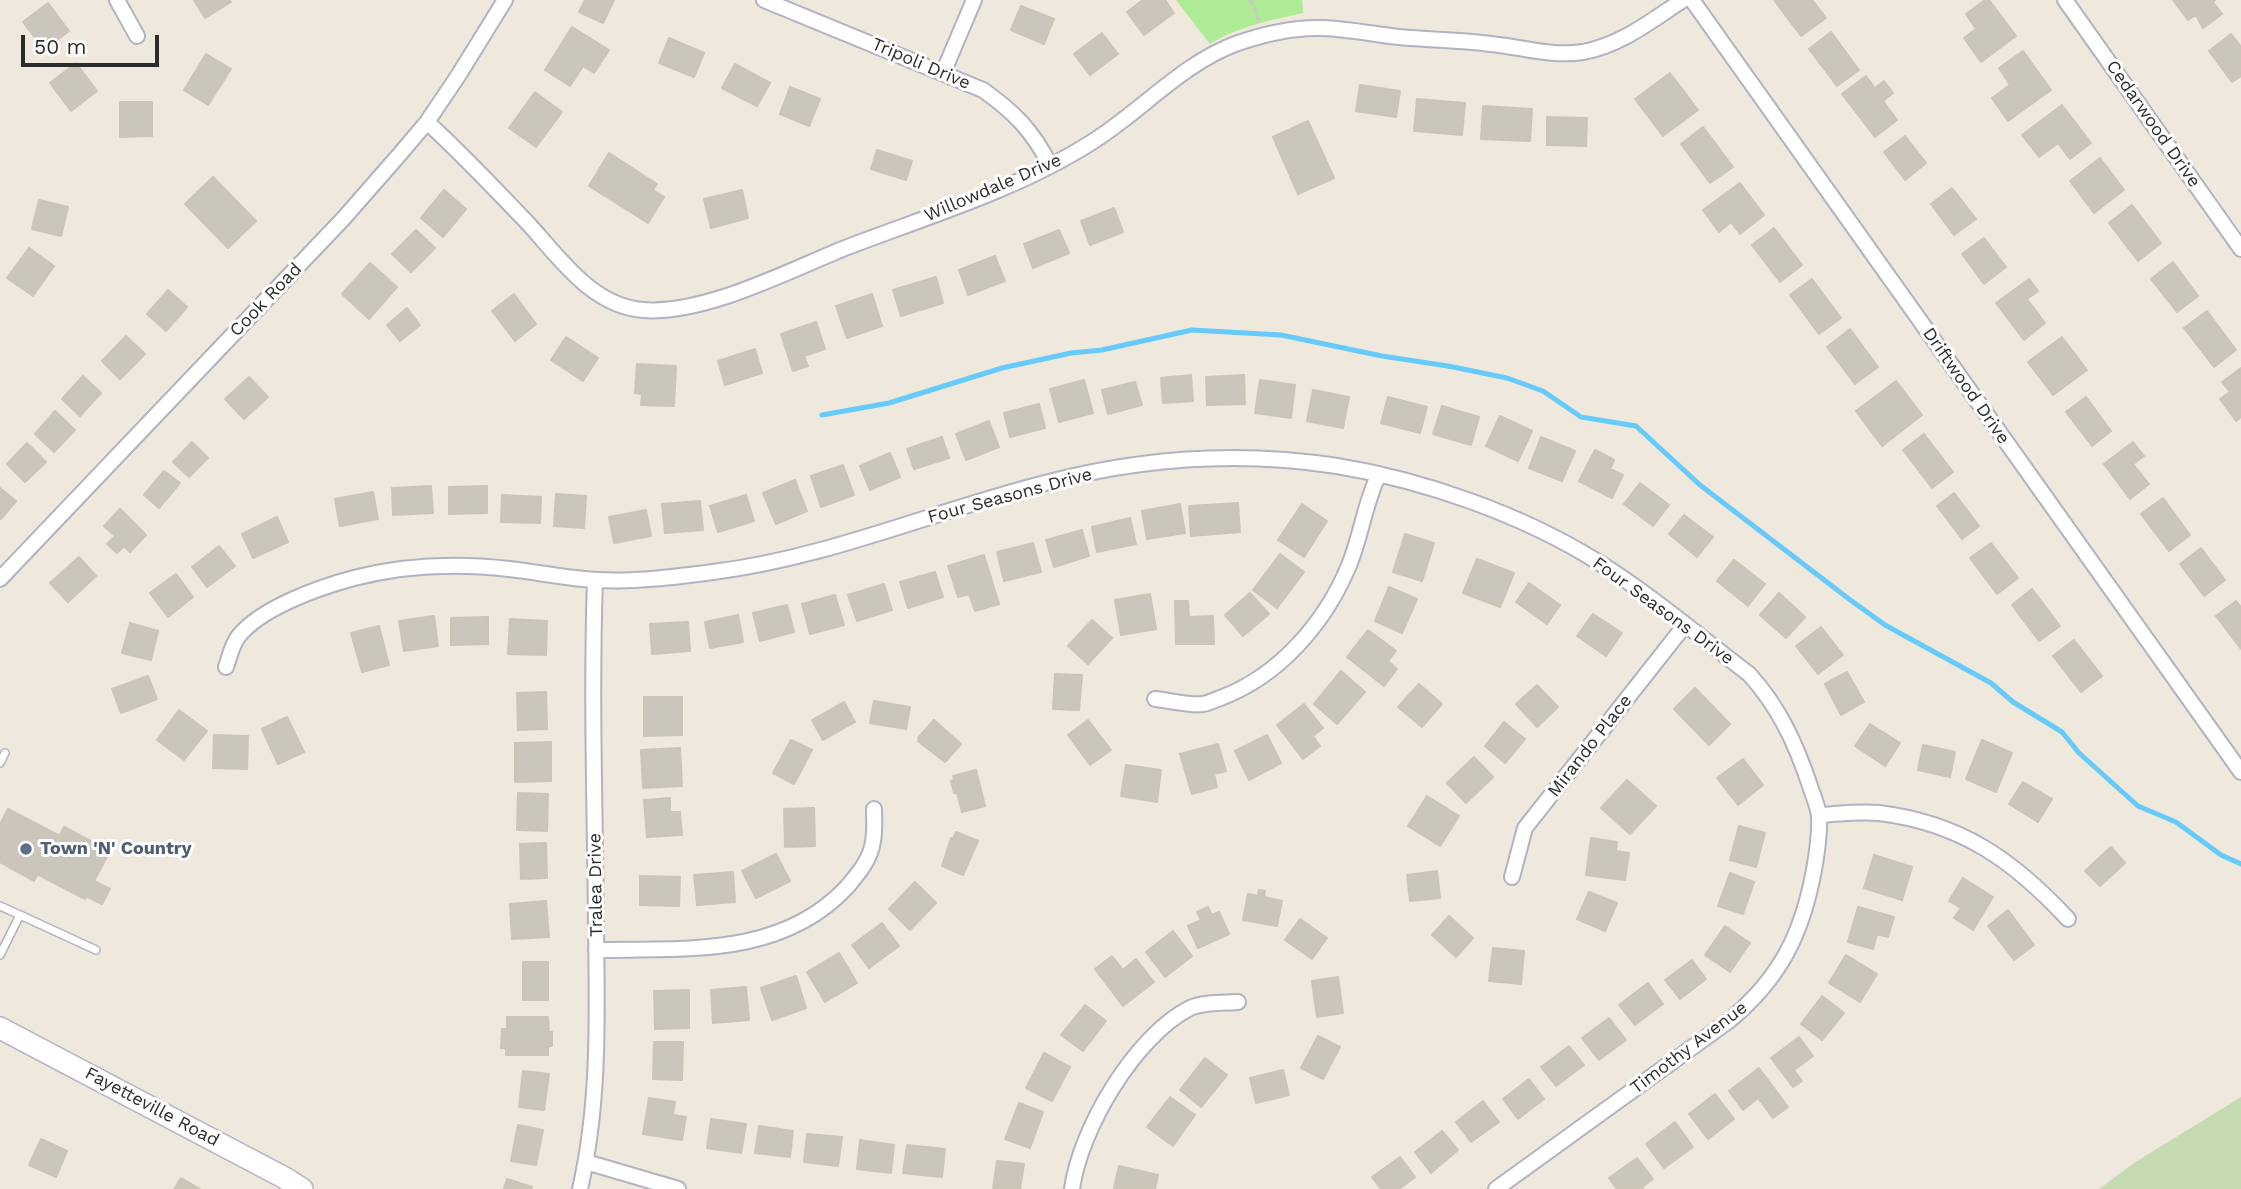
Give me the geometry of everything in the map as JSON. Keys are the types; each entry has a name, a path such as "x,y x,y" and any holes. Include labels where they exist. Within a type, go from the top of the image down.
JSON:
{"main road":[{"name":"Fayetteville Road","path":"0,1027 302,1189"}],"street":[{"path":"117,0 137,36"},
{"name":"Cook Road","path":"0,579 343,219 426,122 505,0"},
{"name":"Tripoli Drive","path":"764,0 983,90 1009,108 1032,133 1049,165"},
{"path":"943,73 974,0"},
{"name":"Willowdale Drive","path":"426,122 525,219 579,278 611,301 630,308 667,310 751,286 1023,179 1090,144 1125,120 1185,71 1213,54 1263,36 1321,28 1491,44 1551,53 1573,53 1611,44 1683,0"},
{"name":"Driftwood Drive","path":"1692,0 2241,772"},
{"name":"Cedarwood Drive","path":"2065,0 2241,249"},
{"name":"Four Seasons Drive","path":"226,667 237,638 269,612 301,596 384,571 462,566 595,580 635,579 755,566 901,527 1046,482 1154,461 1211,458 1287,461 1379,474 1432,488 1551,536 1596,561 1749,674 1783,719 1800,758 1819,815"},
{"path":"1155,699 1202,705 1254,682 1294,650 1320,617 1348,569 1371,489 1379,474"},
{"name":"Tralea Drive","path":"580,1189 586,1162 597,1057 595,580"},
{"name":"Mirando Place","path":"1513,877 1525,828 1685,625"},
{"path":"596,950 711,948 758,940 797,925 837,897 857,876 873,843 874,809"},
{"path":"1819,815 1877,813 1922,822 1960,834 2017,870 2042,891 2068,919"},
{"name":"Timothy Avenue","path":"1496,1189 1749,1004 1784,958 1807,905 1815,863 1819,815"},
{"path":"1072,1189 1082,1149 1093,1122 1122,1073 1147,1042 1193,1006 1238,1002"},
{"path":"586,1162 678,1189"}],"lane":[{"path":"0,763 5,753"},
{"path":"0,906 96,950"},
{"path":"0,955 20,915"}],"path":[{"path":"1251,0 1263,36"}],"green space":[{"path":"1176,0 1302,0 1303,13 1243,29 1210,44"},
{"path":"2241,1097 2241,1189 2099,1189 2134,1163"}],"building":[{"path":"194,0 229,0 231,2 205,18"},
{"path":"585,0 614,0 603,23 579,12"},
{"path":"1143,0 1165,0 1174,13 1144,35 1127,12"},
{"path":"1774,0 1812,0 1826,18 1801,36"},
{"path":"1989,0 2016,36 1981,62 1964,38 1976,29 1966,14"},
{"path":"2173,0 2215,0 2213,2 2222,14 2203,28 2196,15 2188,20"},
{"path":"48,3 69,31 44,50 23,22"},
{"path":"1021,6 1054,19 1044,44 1011,30"},
{"path":"572,27 609,50 594,73 583,66 570,86 545,70"},
{"path":"1831,32 1859,70 1837,86 1809,49"},
{"path":"1102,33 1118,54 1090,75 1074,54"},
{"path":"2231,34 2241,47 2241,76 2232,82 2209,51"},
{"path":"669,38 704,53 694,77 659,63"},
{"path":"2023,51 2051,90 2008,121 1992,98 2010,85 1999,68"},
{"path":"206,54 231,69 208,105 184,90"},
{"path":"76,63 97,91 71,111 50,83"},
{"path":"735,64 770,83 757,106 722,88"},
{"path":"1670,73 1698,110 1663,136 1635,99"},
{"path":"1866,76 1875,88 1884,81 1893,93 1883,101 1897,120 1875,137 1842,94"},
{"path":"1360,85 1400,91 1396,117 1356,111"},
{"path":"790,87 820,99 809,126 780,114"},
{"path":"535,92 562,112 536,147 509,128"},
{"path":"1417,99 1465,103 1462,135 1414,131"},
{"path":"120,102 152,102 152,136 120,137"},
{"path":"2062,105 2091,143 2070,159 2058,143 2039,157 2022,135"},
{"path":"1483,106 1532,109 1530,141 1481,139"},
{"path":"1547,117 1587,118 1586,146 1547,145"},
{"path":"1308,121 1334,178 1298,194 1273,137"},
{"path":"1703,127 1733,167 1710,183 1681,144"},
{"path":"1905,136 1926,163 1905,180 1884,152"},
{"path":"877,150 912,161 906,180 871,169"},
{"path":"609,153 657,184 653,190 664,197 648,223 589,186"},
{"path":"2100,158 2124,190 2094,213 2070,181"},
{"path":"213,177 256,221 228,248 185,204"},
{"path":"1740,183 1764,215 1740,234 1731,222 1719,232 1703,210"},
{"path":"1952,188 1976,219 1954,235 1931,204"},
{"path":"444,190 466,209 443,237 421,218"},
{"path":"742,190 748,218 711,228 704,199"},
{"path":"39,200 68,207 61,236 32,229"},
{"path":"2132,205 2161,243 2138,261 2109,223"},
{"path":"1114,208 1123,232 1090,245 1081,221"},
{"path":"1774,228 1802,265 1780,282 1752,245"},
{"path":"416,230 435,248 411,272 392,254"},
{"path":"1059,230 1069,253 1033,268 1024,244"},
{"path":"1984,238 2006,267 1984,284 1962,254"},
{"path":"29,248 54,266 33,296 7,278"},
{"path":"995,256 1005,281 968,295 959,270"},
{"path":"2173,262 2198,296 2177,312 2151,279"},
{"path":"370,263 397,287 369,319 342,294"},
{"path":"936,277 943,303 901,316 893,290"},
{"path":"1812,279 1841,318 1819,334 1790,295"},
{"path":"2029,279 2038,291 2027,299 2045,323 2024,340 1996,303"},
{"path":"168,290 187,307 166,331 147,314"},
{"path":"514,294 536,324 515,341 492,311"},
{"path":"872,294 882,326 847,338 836,306"},
{"path":"407,308 420,325 400,341 387,325"},
{"path":"2207,311 2236,350 2214,367 2184,328"},
{"path":"816,322 825,349 804,356 808,366 793,371 781,334"},
{"path":"1850,329 1878,367 1855,384 1827,347"},
{"path":"126,336 145,354 120,379 102,361"},
{"path":"566,337 598,358 583,381 551,360"},
{"path":"2062,337 2087,370 2053,395 2028,362"},
{"path":"755,349 762,373 725,385 718,361"},
{"path":"637,364 676,366 674,406 641,405 642,394 635,393"},
{"path":"2241,368 2241,417 2236,421 2220,399 2230,392 2222,382"},
{"path":"1191,375 1193,401 1163,403 1161,378"},
{"path":"1244,375 1245,404 1207,405 1206,377"},
{"path":"83,376 101,393 80,416 62,399"},
{"path":"249,377 268,397 244,419 225,399"},
{"path":"1084,380 1093,413 1059,422 1050,389"},
{"path":"1260,380 1295,385 1291,418 1255,413"},
{"path":"1896,381 1922,415 1882,446 1856,411"},
{"path":"1135,382 1142,405 1108,414 1102,390"},
{"path":"1313,390 1349,397 1343,428 1307,421"},
{"path":"1388,397 1427,407 1420,433 1381,423"},
{"path":"2086,397 2111,431 2092,446 2066,412"},
{"path":"1039,404 1045,428 1010,437 1004,413"},
{"path":"1442,406 1479,417 1471,445 1433,434"},
{"path":"55,411 75,430 54,452 35,434"},
{"path":"1500,416 1532,431 1518,461 1486,446"},
{"path":"989,421 999,447 966,460 956,434"},
{"path":"1924,434 1953,472 1932,488 1903,450"},
{"path":"942,437 949,458 914,469 907,449"},
{"path":"1541,437 1575,451 1562,481 1529,468"},
{"path":"192,442 208,458 189,477 173,462"},
{"path":"2133,442 2144,456 2133,464 2149,484 2130,499 2104,464"},
{"path":"27,443 46,462 25,482 7,464"},
{"path":"1595,450 1614,460 1610,469 1623,475 1612,498 1579,481"},
{"path":"890,453 900,477 870,490 860,466"},
{"path":"843,465 854,495 821,507 811,476"},
{"path":"164,471 180,483 159,508 144,495"},
{"path":"795,480 807,511 776,524 763,493"},
{"path":"1640,483 1669,505 1653,526 1624,504"},
{"path":"431,486 433,513 393,515 392,488"},
{"path":"487,486 487,513 449,514 449,487"},
{"path":"0,488 16,501 1,519 0,519"},
{"path":"373,492 378,519 340,526 335,499"},
{"path":"1954,493 1979,526 1962,539 1937,506"},
{"path":"556,494 586,496 584,528 554,526"},
{"path":"502,495 541,497 540,523 501,522"},
{"path":"746,495 754,521 718,532 710,506"},
{"path":"2163,498 2190,535 2169,551 2141,514"},
{"path":"700,501 703,530 665,533 662,504"},
{"path":"1238,503 1240,532 1191,536 1189,506"},
{"path":"1180,504 1185,533 1147,539 1142,511"},
{"path":"1302,504 1327,521 1304,557 1278,540"},
{"path":"120,509 146,535 130,552 124,546 117,553 107,544 115,536 104,526"},
{"path":"646,510 651,536 614,543 609,517"},
{"path":"1684,515 1713,537 1697,557 1669,534"},
{"path":"277,517 288,542 253,558 242,534"},
{"path":"1130,518 1136,544 1097,552 1092,527"},
{"path":"1082,530 1089,556 1054,567 1046,540"},
{"path":"1405,534 1434,543 1422,581 1393,572"},
{"path":"1033,543 1041,572 1004,581 997,552"},
{"path":"1991,543 2018,578 1997,594 1970,558"},
{"path":"219,546 235,566 207,587 192,567"},
{"path":"2201,548 2225,580 2204,596 2180,564"},
{"path":"1280,554 1304,572 1277,608 1253,590"},
{"path":"984,555 999,604 975,611 969,594 958,597 948,566"},
{"path":"79,557 96,576 68,602 50,583"},
{"path":"1477,559 1514,573 1500,607 1463,593"},
{"path":"1734,560 1765,584 1748,606 1717,581"},
{"path":"935,572 943,597 908,608 900,582"},
{"path":"176,574 193,597 168,617 150,593"},
{"path":"1529,583 1560,605 1547,624 1516,602"},
{"path":"884,584 892,610 857,621 848,595"},
{"path":"1389,587 1417,599 1402,633 1375,621"},
{"path":"2032,589 2060,626 2039,641 2012,605"},
{"path":"1250,593 1269,614 1243,636 1225,615"},
{"path":"1779,593 1805,617 1786,638 1760,615"},
{"path":"1150,594 1156,629 1121,635 1115,600"},
{"path":"835,595 844,625 810,634 802,604"},
{"path":"1175,601 1188,601 1189,617 1213,616 1214,644 1176,644"},
{"path":"2236,601 2241,607 2241,649 2216,616"},
{"path":"787,605 794,632 760,641 753,613"},
{"path":"1593,614 1622,633 1606,656 1577,636"},
{"path":"738,615 743,642 710,648 705,622"},
{"path":"434,616 438,646 404,651 399,621"},
{"path":"488,617 488,644 451,645 451,618"},
{"path":"510,619 547,621 546,655 508,654"},
{"path":"1092,620 1112,638 1088,664 1068,646"},
{"path":"688,622 690,651 652,654 650,624"},
{"path":"130,623 158,631 151,660 122,653"},
{"path":"379,626 389,665 362,672 351,633"},
{"path":"1821,627 1843,655 1818,674 1796,646"},
{"path":"1368,630 1396,651 1388,661 1397,669 1384,686 1347,657"},
{"path":"2074,640 2102,676 2081,692 2053,656"},
{"path":"1341,671 1365,692 1337,724 1314,704"},
{"path":"1847,672 1864,702 1841,715 1825,684"},
{"path":"1055,674 1082,675 1079,710 1053,709"},
{"path":"148,676 157,699 121,713 112,689"},
{"path":"1419,684 1442,704 1422,727 1398,707"},
{"path":"1537,685 1558,707 1537,727 1516,704"},
{"path":"1695,688 1730,724 1709,745 1674,709"},
{"path":"546,692 547,729 518,730 517,693"},
{"path":"644,697 682,697 682,735 644,736"},
{"path":"874,701 910,707 906,729 870,723"},
{"path":"844,702 855,722 823,740 812,720"},
{"path":"1304,704 1323,728 1313,736 1320,746 1303,759 1277,725"},
{"path":"179,710 207,731 184,760 157,740"},
{"path":"287,717 304,752 278,764 262,729"},
{"path":"934,720 961,744 945,762 918,741"},
{"path":"1088,720 1111,750 1090,765 1068,735"},
{"path":"1504,722 1525,739 1505,763 1485,746"},
{"path":"1870,724 1900,743 1885,766 1855,746"},
{"path":"214,735 248,736 247,769 213,768"},
{"path":"1267,735 1281,763 1249,780 1235,751"},
{"path":"791,740 812,750 794,784 773,773"},
{"path":"1982,740 2012,753 1996,792 1966,779"},
{"path":"551,742 551,781 515,782 515,743"},
{"path":"1218,744 1226,771 1214,774 1217,787 1192,794 1180,754"},
{"path":"1923,745 1955,752 1950,777 1918,770"},
{"path":"680,748 682,786 643,788 641,750"},
{"path":"1474,757 1493,777 1466,803 1447,783"},
{"path":"1743,759 1763,785 1738,805 1717,778"},
{"path":"1126,765 1161,770 1157,802 1121,796"},
{"path":"976,770 985,806 962,812 951,781 954,780 953,776"},
{"path":"1627,780 1656,806 1630,834 1601,808"},
{"path":"2023,782 2052,799 2038,822 2009,804"},
{"path":"518,793 548,794 547,831 517,830"},
{"path":"1427,796 1459,816 1440,846 1408,826"},
{"path":"670,798 670,812 680,812 682,835 647,837 644,800"},
{"path":"814,808 815,846 785,847 784,809"},
{"name":"Town 'N' Country","path":"8,809 58,835 34,881 0,862 0,824"},
{"path":"1739,826 1765,833 1756,867 1730,860"},
{"path":"64,827 110,851 94,881 110,889 102,904 86,896 85,899 39,875"},
{"path":"956,832 978,841 963,875 942,866 951,838 953,839"},
{"path":"1591,838 1617,842 1616,851 1629,853 1625,880 1586,875"},
{"path":"546,843 547,878 521,879 520,844"},
{"path":"2111,847 2125,863 2100,886 2085,871"},
{"path":"776,854 790,881 756,898 742,871"},
{"path":"1874,855 1912,867 1902,900 1864,888"},
{"path":"1437,871 1440,898 1410,901 1407,875"},
{"path":"733,872 735,902 697,905 694,875"},
{"path":"1730,873 1754,882 1743,914 1718,906"},
{"path":"640,876 680,877 679,906 640,905"},
{"path":"1963,878 1993,897 1973,930 1954,918 1961,908 1949,901"},
{"path":"915,882 936,903 910,930 889,909"},
{"path":"1259,890 1265,891 1264,897 1282,901 1277,926 1243,920 1248,894 1258,896"},
{"path":"1589,892 1617,903 1605,931 1577,919"},
{"path":"546,901 549,937 512,939 510,904"},
{"path":"1208,907 1212,915 1219,912 1229,934 1198,948 1188,926 1201,920 1197,912"},
{"path":"1858,907 1894,917 1888,937 1877,934 1873,949 1848,942"},
{"path":"2008,910 2034,945 2014,960 1988,926"},
{"path":"1449,916 1473,938 1456,957 1432,935"},
{"path":"1300,919 1327,938 1312,959 1285,940"},
{"path":"882,923 899,946 869,968 852,945"},
{"path":"1725,926 1750,943 1730,972 1705,955"},
{"path":"1173,931 1192,956 1165,977 1146,952"},
{"path":"1493,948 1524,951 1521,984 1489,981"},
{"path":"839,953 857,983 825,1002 807,972"},
{"path":"1846,955 1877,974 1860,1002 1829,983"},
{"path":"1112,956 1123,970 1136,959 1154,982 1123,1006 1095,969"},
{"path":"1692,960 1706,979 1680,999 1665,980"},
{"path":"523,962 548,962 548,1000 523,1000"},
{"path":"796,976 806,1008 772,1020 761,988"},
{"path":"1338,977 1343,1013 1317,1017 1312,981"},
{"path":"1648,983 1663,1004 1635,1025 1619,1005"},
{"path":"746,987 749,1020 713,1023 711,990"},
{"path":"689,990 689,1028 655,1029 654,991"},
{"path":"1822,996 1844,1013 1822,1040 1801,1024"},
{"path":"1085,1005 1106,1021 1083,1051 1061,1035"},
{"path":"507,1017 548,1017 552,1046 548,1046 548,1055 506,1055 506,1048 501,1048 502,1029 507,1029"},
{"path":"1609,1018 1626,1040 1599,1060 1582,1038"},
{"path":"1318,1036 1340,1047 1323,1079 1301,1068"},
{"path":"1799,1037 1813,1056 1794,1070 1802,1081 1793,1087 1771,1058"},
{"path":"654,1042 683,1042 682,1080 653,1079"},
{"path":"1569,1046 1584,1065 1556,1086 1541,1067"},
{"path":"1044,1053 1070,1067 1052,1101 1026,1088"},
{"path":"1205,1058 1227,1075 1201,1107 1180,1090"},
{"path":"1759,1068 1788,1107 1773,1118 1758,1098 1743,1110 1729,1091"},
{"path":"1283,1070 1289,1095 1256,1103 1250,1078"},
{"path":"523,1071 549,1074 544,1110 519,1107"},
{"path":"1529,1079 1544,1099 1518,1119 1503,1099"},
{"path":"1715,1094 1734,1119 1708,1139 1689,1114"},
{"path":"1170,1097 1195,1115 1173,1146 1147,1127"},
{"path":"649,1098 675,1102 673,1115 686,1117 682,1140 643,1134"},
{"path":"1483,1101 1499,1122 1471,1142 1456,1122"},
{"path":"1019,1103 1043,1112 1030,1148 1005,1139"},
{"path":"711,1119 746,1124 741,1153 707,1148"},
{"path":"1675,1122 1693,1147 1664,1168 1646,1144"},
{"path":"518,1125 543,1130 536,1165 511,1161"},
{"path":"759,1126 793,1131 790,1157 755,1153"},
{"path":"1442,1131 1458,1150 1431,1173 1415,1152"},
{"path":"807,1134 842,1137 838,1166 804,1162"},
{"path":"41,1139 67,1151 56,1177 29,1165"},
{"path":"860,1140 894,1145 891,1173 857,1169"},
{"path":"907,1145 945,1149 942,1177 903,1173"},
{"path":"1400,1157 1415,1177 1399,1189 1381,1189 1372,1177"},
{"path":"1637,1158 1653,1179 1642,1187 1644,1189 1617,1189 1609,1178"},
{"path":"997,1161 1024,1164 1020,1189 993,1189"},
{"path":"1119,1166 1158,1175 1155,1189 1114,1188"},
{"path":"181,1178 200,1189 174,1189"},
{"path":"507,1179 532,1187 504,1189"}],"waterway":[{"path":"822,415 889,403 1002,368 1192,330 1281,335 1507,378 1543,391 1581,417 1636,426 1700,485 1849,599 1885,625 1991,683 2013,702 2062,732 2079,753 2138,806 2176,822 2221,855 2241,864"}],"place":[{"name":"Town 'N' Country","path":"26,849"}]}
